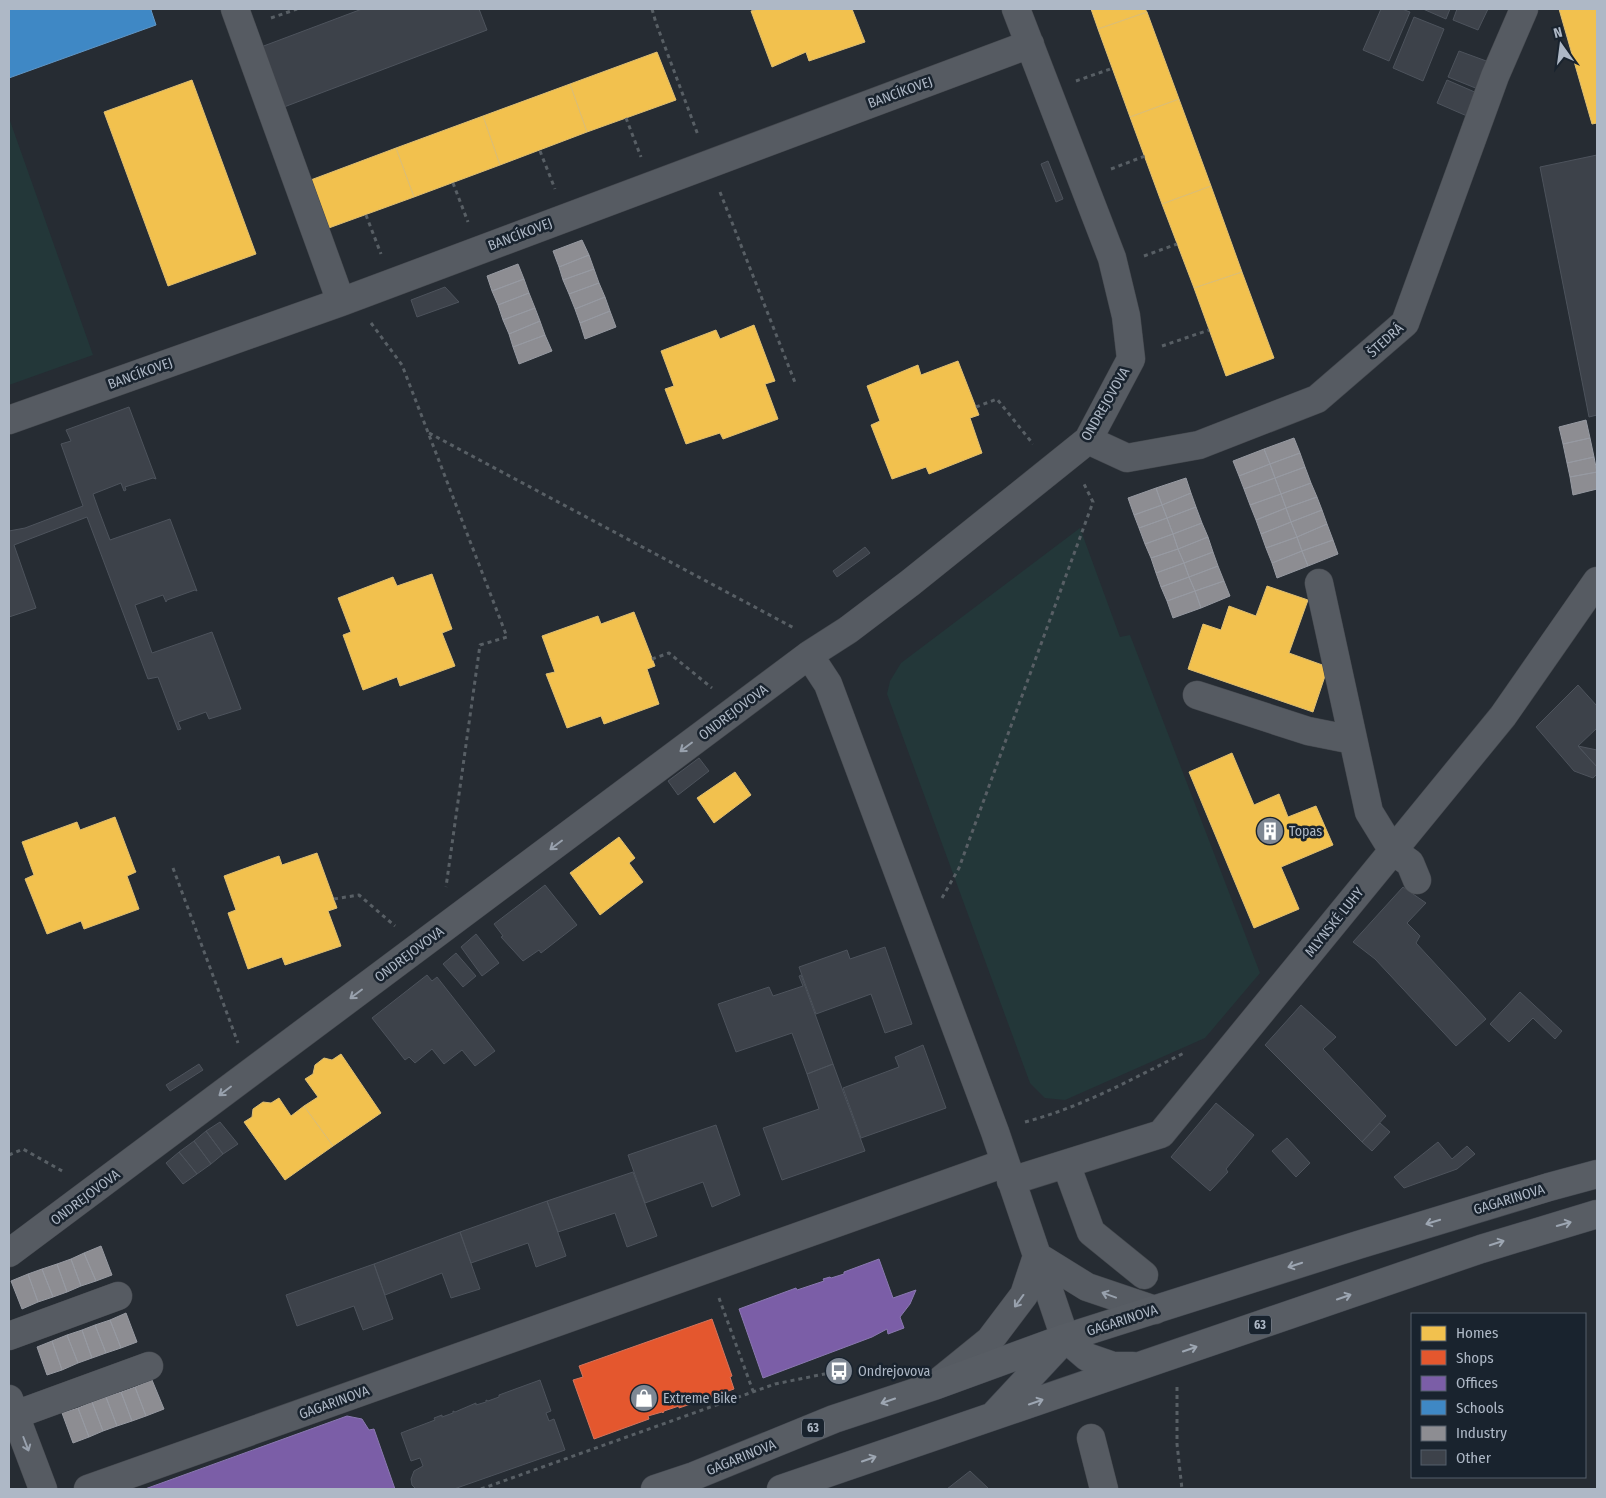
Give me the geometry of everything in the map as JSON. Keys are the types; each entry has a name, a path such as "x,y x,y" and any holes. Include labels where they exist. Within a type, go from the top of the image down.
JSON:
{"main road":[{"name":"GAGARINOVA","path":"655,1489 834,1419 934,1386 1065,1338 1368,1242 1597,1174"},
{"name":"63","path":"781,1489 1481,1249 1597,1214"},
{"path":"990,1418 1065,1338 1086,1357 1113,1366 1142,1366"}],"street":[{"path":"235,9 346,300"},
{"name":"ONDREJOVOVA","path":"9,1253 805,644 848,630 1088,440 1131,359 1126,316 1112,258 1016,9"},
{"name":"ŠTEDRÁ","path":"1088,440 1127,458 1199,445 1317,399 1405,323 1495,76 1524,9"},
{"name":"BANCÍKOVEJ","path":"9,420 346,300 1030,44"},
{"name":"MLYNSKÉ LUHY","path":"1008,1172 1066,1164 1161,1134 1503,716 1597,581"},
{"path":"1319,583 1369,812 1393,851 1410,863 1417,880"},
{"path":"805,644 828,684 995,1132 1065,1338"},
{"path":"1197,695 1308,731 1353,740"},
{"path":"1066,1164 1091,1232 1144,1275"},
{"name":"GAGARINOVA","path":"88,1489 1008,1172"},
{"path":"1037,1256 1087,1287 1155,1310"},
{"path":"934,1386 990,1340 1024,1295 1037,1256"},
{"path":"9,1336 118,1296"},
{"path":"44,1489 12,1407 149,1366"},
{"path":"1091,1438 1104,1489"}],"path":[{"path":"652,9 709,164 796,385"},
{"path":"1069,84 1113,68"},
{"path":"626,118 643,163"},
{"path":"540,151 557,195"},
{"path":"1110,169 1145,156"},
{"path":"452,183 470,228"},
{"path":"366,214 383,260"},
{"path":"1143,257 1177,244"},
{"path":"346,300 402,364 507,637 480,645 445,894"},
{"path":"1160,347 1209,330"},
{"path":"976,407 997,399 1038,451"},
{"path":"428,433 805,644"},
{"path":"940,902 959,868 1093,502 1084,484 1112,451"},
{"path":"652,659 669,653 718,694"},
{"path":"172,868 240,1048"},
{"path":"334,899 359,895 401,932"},
{"path":"1024,1122 1052,1115 1096,1097 1185,1052"},
{"path":"9,1155 23,1149 65,1172"},
{"path":"716,1292 753,1391"},
{"path":"481,1489 753,1391 775,1384 839,1371"},
{"path":"1177,1381 1177,1444 1182,1489"}],"green space":[{"path":"9,118 93,355 9,385"},
{"path":"1080,528 1120,637 1130,635 1260,973 1205,1038 1065,1100 1045,1098 1030,1083 887,694 890,681 901,663"}],"building: Homes":[{"path":"759,9 852,9 865,42 809,61 806,52 772,67 751,11"},
{"path":"1091,9 1145,9 1147,12 1098,29"},
{"path":"1559,9 1597,9 1597,123 1592,124"},
{"path":"1147,12 1179,99 1130,117 1098,29"},
{"path":"657,52 676,100 587,132 570,84"},
{"path":"192,80 256,254 168,286 104,112"},
{"path":"570,84 587,132 500,165 483,116"},
{"path":"1179,99 1211,186 1162,204 1130,117"},
{"path":"483,116 500,165 414,197 396,148"},
{"path":"396,148 414,197 326,229 308,181"},
{"path":"1211,186 1242,272 1194,288 1162,204"},
{"path":"1242,272 1274,358 1226,376 1194,288"},
{"path":"754,325 775,381 765,384 778,419 723,439 720,433 686,444 665,389 674,386 661,351 716,330 720,339"},
{"path":"958,361 979,415 970,418 982,453 929,474 926,467 892,479 871,425 880,421 867,386 918,365 921,375"},
{"path":"432,574 452,629 442,633 455,666 400,686 397,677 363,690 343,635 351,632 338,598 393,577 397,586"},
{"path":"1267,586 1308,600 1289,653 1328,667 1313,712 1188,669 1203,624 1221,630 1229,606 1256,616"},
{"path":"634,612 655,666 647,669 659,704 604,724 601,716 567,728 546,674 555,672 542,636 598,616 601,624"},
{"name":"Topas","path":"1232,753 1254,805 1279,794 1288,817 1316,806 1333,845 1281,867 1299,909 1254,928 1189,772"},
{"path":"735,772 751,795 714,823 697,798"},
{"path":"115,817 136,872 127,876 139,909 84,929 81,921 47,934 25,879 34,875 22,842 77,822 80,830"},
{"path":"619,837 635,858 629,863 643,882 600,915 570,873"},
{"path":"317,853 337,908 328,911 341,946 285,965 282,957 248,969 228,913 236,910 224,876 279,856 282,865"},
{"path":"341,1054 381,1113 333,1146 304,1106 318,1097 305,1079 313,1074 315,1065 324,1058 332,1060"},
{"path":"279,1098 291,1116 304,1106 333,1146 285,1180 244,1122 252,1117 253,1109 263,1102 271,1103"}],"building: Shops":[{"path":"712,1319 732,1376 730,1377 734,1389 679,1408 679,1406 663,1413 648,1416 649,1419 594,1439 573,1380 583,1377 579,1366"}],"building: Offices":[{"path":"879,1259 893,1298 916,1290 910,1304 900,1317 904,1328 888,1334 887,1329 872,1337 763,1378 739,1309 796,1288 797,1290 824,1281 823,1279 844,1274 844,1272"},
{"path":"347,1416 362,1419 369,1430 374,1429 395,1489 145,1489"}],"building: Schools":[{"path":"9,9 154,9 151,10 156,25 9,78"}],"building: Industry":[{"path":"582,240 589,255 559,267 553,251"},
{"path":"589,255 594,269 563,280 559,267"},
{"path":"518,264 524,279 492,291 487,276"},
{"path":"594,269 599,283 569,294 563,280"},
{"path":"524,279 529,293 498,305 492,291"},
{"path":"599,283 605,297 575,309 569,294"},
{"path":"529,293 535,308 503,320 498,305"},
{"path":"605,297 610,311 580,323 575,309"},
{"path":"535,308 540,321 509,334 503,320"},
{"path":"610,311 616,327 585,339 580,323"},
{"path":"540,321 545,335 513,347 509,334"},
{"path":"545,335 552,351 519,364 513,347"},
{"path":"1586,420 1590,438 1563,444 1559,427"},
{"path":"1294,438 1300,453 1270,464 1264,449"},
{"path":"1590,438 1594,457 1567,463 1563,444"},
{"path":"1264,449 1270,464 1239,476 1233,461"},
{"path":"1300,453 1305,467 1275,478 1270,464"},
{"path":"1594,457 1597,472 1570,477 1567,463"},
{"path":"1270,464 1275,478 1244,489 1239,476"},
{"path":"1305,467 1311,483 1281,494 1275,478"},
{"path":"1597,472 1597,489 1573,495 1570,477"},
{"path":"1186,478 1191,493 1162,505 1156,488"},
{"path":"1275,478 1281,494 1250,505 1244,489"},
{"path":"1311,483 1317,497 1286,508 1281,494"},
{"path":"1156,488 1162,505 1134,515 1128,498"},
{"path":"1191,493 1196,507 1167,518 1162,505"},
{"path":"1281,494 1286,508 1256,520 1250,505"},
{"path":"1317,497 1322,510 1291,522 1286,508"},
{"path":"1162,505 1167,518 1139,528 1134,515"},
{"path":"1196,507 1202,523 1173,534 1167,518"},
{"path":"1286,508 1291,522 1261,534 1256,520"},
{"path":"1322,510 1327,524 1297,537 1291,522"},
{"path":"1167,518 1173,534 1145,544 1139,528"},
{"path":"1291,522 1297,537 1266,548 1261,534"},
{"path":"1202,523 1208,537 1178,549 1173,534"},
{"path":"1327,524 1333,540 1302,551 1297,537"},
{"path":"1173,534 1178,549 1151,558 1145,544"},
{"path":"1208,537 1213,552 1184,563 1178,549"},
{"path":"1297,537 1302,551 1272,563 1266,548"},
{"path":"1333,540 1338,554 1308,566 1302,551"},
{"path":"1178,549 1184,563 1156,573 1151,558"},
{"path":"1302,551 1308,566 1277,578 1272,563"},
{"path":"1213,552 1218,566 1189,577 1184,563"},
{"path":"1184,563 1189,577 1161,587 1156,573"},
{"path":"1218,566 1224,581 1195,591 1189,577"},
{"path":"1189,577 1195,591 1167,601 1161,587"},
{"path":"1224,581 1230,596 1201,608 1195,591"},
{"path":"1195,591 1201,608 1173,618 1167,601"},
{"path":"101,1246 112,1275 96,1281 84,1253"},
{"path":"84,1253 96,1281 81,1286 71,1259"},
{"path":"71,1259 81,1286 67,1292 57,1264"},
{"path":"57,1264 67,1292 53,1297 42,1269"},
{"path":"42,1269 53,1297 38,1302 28,1274"},
{"path":"28,1274 38,1302 22,1309 11,1281"},
{"path":"126,1313 137,1342 121,1348 110,1320"},
{"path":"110,1320 121,1348 106,1353 95,1325"},
{"path":"95,1325 106,1353 92,1358 82,1330"},
{"path":"82,1330 92,1358 78,1363 67,1335"},
{"path":"67,1335 78,1363 62,1370 52,1341"},
{"path":"52,1341 62,1370 47,1375 37,1347"},
{"path":"152,1380 164,1409 146,1416 135,1387"},
{"path":"135,1387 146,1416 132,1421 121,1392"},
{"path":"121,1392 132,1421 117,1426 106,1397"},
{"path":"106,1397 117,1426 103,1431 92,1402"},
{"path":"92,1402 103,1431 89,1437 78,1408"},
{"path":"78,1408 89,1437 73,1443 62,1413"}],"building: Other":[{"path":"362,9 479,9 487,30 284,107 261,47"},
{"path":"1381,9 1402,9 1410,12 1389,61 1363,50"},
{"path":"1423,9 1450,9 1446,19"},
{"path":"1457,9 1488,9 1478,30 1453,20"},
{"path":"1414,17 1444,29 1423,81 1393,68"},
{"path":"1459,51 1489,62 1478,89 1448,77"},
{"path":"1447,80 1477,93 1467,116 1437,103"},
{"path":"1597,155 1597,415 1589,417 1540,167"},
{"path":"1048,161 1063,199 1056,202 1041,164"},
{"path":"445,287 459,302 417,317 411,300"},
{"path":"129,407 156,479 153,478 125,487 126,490 124,491 121,483 93,494 99,511 110,540 170,519 197,591 195,590 166,602 163,595 135,605 152,653 212,632 241,709 209,719 206,712 178,722 181,729 178,730 158,677 148,679 87,517 14,545 36,608 9,617 9,531 25,528 83,506 61,444 71,441 66,430"},
{"path":"865,547 870,553 837,577 833,571"},
{"path":"1578,685 1597,706 1597,728 1578,746 1597,767 1597,774 1593,778 1574,771 1536,727"},
{"path":"1578,746 1597,750 1597,767"},
{"path":"699,758 709,771 678,795 668,781"},
{"path":"545,885 577,925 541,953 539,950 523,961 501,937 503,936 494,924"},
{"path":"1403,887 1426,903 1407,923 1420,936 1416,943 1486,1019 1456,1046 1375,959 1353,942"},
{"path":"476,934 499,963 482,976 461,947"},
{"path":"885,947 912,1024 885,1033 871,994 816,1014 799,967 847,950 850,959"},
{"path":"456,953 476,976 463,987 443,964"},
{"path":"427,975 432,981 437,977 495,1051 475,1066 462,1050 444,1064 432,1049 415,1063 409,1057 405,1060 372,1018"},
{"path":"801,975 833,1064 807,1074 792,1033 736,1052 718,1004 769,987 773,996 803,986 799,976"},
{"path":"1520,992 1562,1031 1555,1039 1533,1018 1509,1042 1490,1024"},
{"path":"1301,1005 1336,1037 1323,1049 1386,1116 1362,1142 1265,1045"},
{"path":"923,1045 946,1108 861,1138 843,1088 899,1067 895,1057"},
{"path":"199,1064 203,1070 170,1091 166,1085"},
{"path":"833,1064 865,1151 782,1180 763,1128 819,1109 807,1074"},
{"path":"1216,1103 1254,1135 1226,1169 1228,1172 1210,1191 1171,1157"},
{"path":"220,1122 238,1144 223,1154 206,1131"},
{"path":"1380,1123 1390,1132 1372,1151 1362,1142"},
{"path":"716,1125 740,1195 712,1207 703,1182 645,1203 628,1155"},
{"path":"206,1131 223,1154 211,1164 194,1141"},
{"path":"1287,1138 1310,1163 1296,1177 1272,1151"},
{"path":"194,1141 211,1164 197,1174 179,1152"},
{"path":"1438,1142 1452,1159 1467,1146 1475,1154 1457,1169 1404,1188 1394,1177"},
{"path":"179,1152 197,1174 183,1184 166,1163"},
{"path":"633,1172 657,1236 627,1247 615,1213 558,1232 547,1201"},
{"path":"547,1201 566,1256 536,1267 528,1243 471,1263 460,1232"},
{"path":"460,1232 480,1289 451,1298 442,1273 385,1295 374,1264"},
{"path":"374,1264 393,1319 363,1330 354,1306 297,1326 286,1295"},
{"path":"540,1380 551,1411 546,1413 549,1421 554,1419 565,1450 454,1489 416,1489 412,1485 411,1479 414,1471 423,1466 420,1458 411,1461 401,1433 435,1420 434,1418 442,1415 442,1417 476,1403 476,1405 486,1402 486,1400 499,1397 499,1395"},
{"path":"970,1471 989,1489 947,1489"}],"place":[{"name":"Topas","path":"1270,831"},
{"name":"Ondrejovova","path":"839,1371"},
{"name":"Extreme Bike","path":"644,1398"}]}
